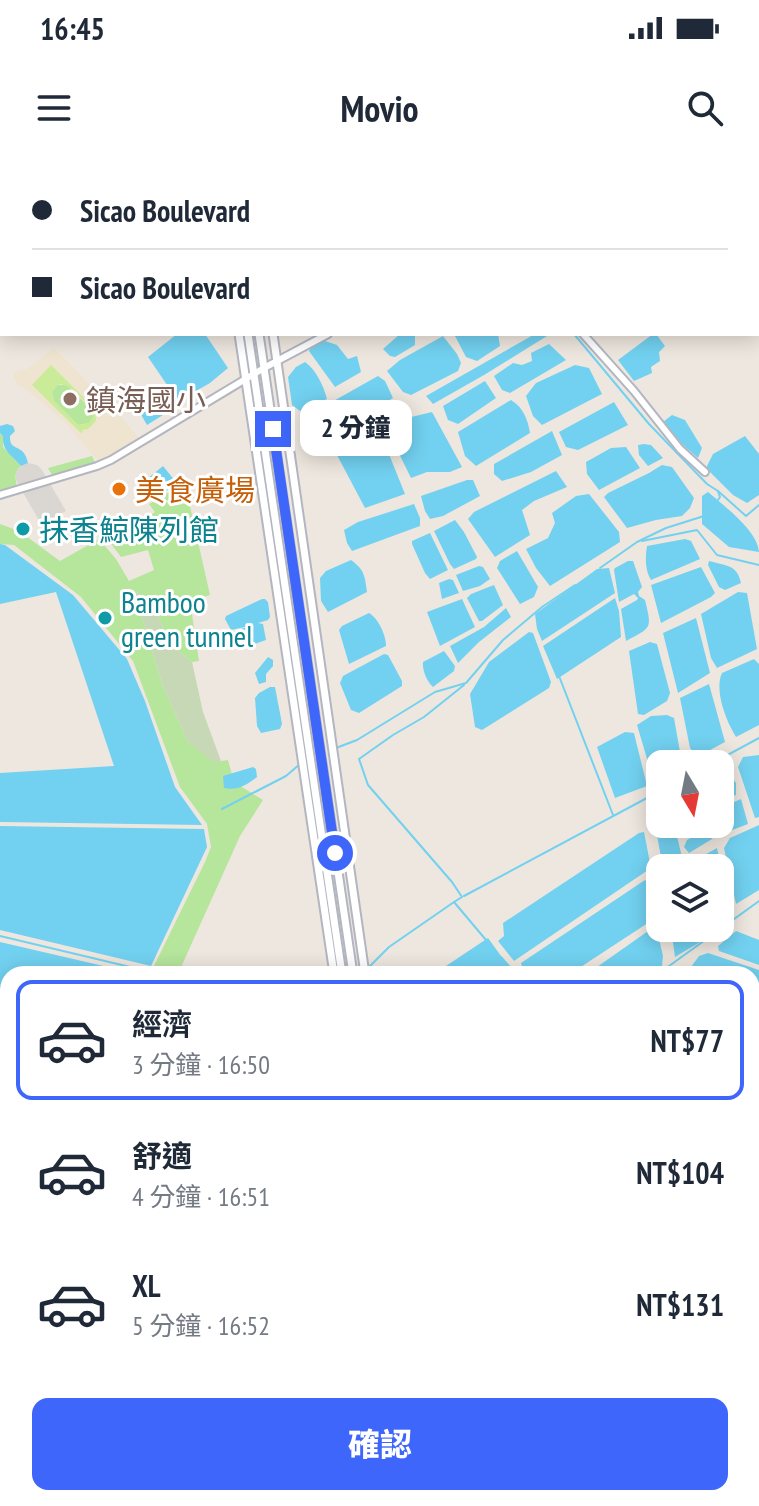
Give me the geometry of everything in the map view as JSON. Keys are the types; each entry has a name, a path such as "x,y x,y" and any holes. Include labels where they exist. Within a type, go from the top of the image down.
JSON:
{"street":[{"path":"240,336 250,376 341,966"},
{"path":"248,336 250,376 333,966"},
{"path":"259,336 352,966"},
{"path":"273,336 364,966"},
{"path":"0,495 111,460 250,376 324,336"},
{"path":"585,336 680,449 705,472"}],"shaded area":[{"name":"鎮海國小","path":"54,348 139,438 98,461 64,421 17,385 13,373 27,369"},
{"path":"28,463 42,470 66,511 41,524 16,480 16,472"}],"green space":[{"path":"51,365 91,405 96,421 81,433 32,385","holes":["57,385 76,392 88,407 93,417 89,423 78,425 54,401 52,392"]},
{"path":"57,385 67,385 89,407 93,417 89,423 78,425 54,401 52,392"},
{"path":"0,433 3,447 21,466 16,475 17,486 0,492"},
{"path":"92,456 95,463 52,475 48,468"},
{"path":"180,486 190,506 210,595 190,601 199,661 192,662 168,643 153,601 130,590 143,620 162,684 188,742 215,762 228,760 234,782 263,800 240,836 182,966 154,966 211,847 207,824 180,787 133,661 81,597 14,545 0,544 0,524 19,531 60,561 99,539 129,581 154,570 148,550 121,557 106,537 155,512 149,504"},
{"path":"130,590 153,601 168,643 192,662 203,712 221,761 215,763 188,742 162,684 143,620"}],"water":[{"path":"174,336 206,336 228,368 210,383 180,400 148,357"},
{"path":"398,336 415,336 415,345 395,357 383,349"},
{"path":"443,336 461,363 458,371 411,395 403,392 387,371 400,360"},
{"path":"455,336 498,336 500,346 477,361 466,357"},
{"path":"531,336 547,336 433,404 426,396"},
{"path":"650,336 658,336 665,346 659,352 660,361 651,367 652,373 634,381 618,360"},
{"path":"325,341 337,345 348,359 357,356 361,372 335,387 309,351 314,343"},
{"path":"549,344 566,360 510,393 502,390 494,376 513,363 522,365 532,361 531,353"},
{"path":"305,362 319,379 327,399 300,411 292,405 288,377"},
{"path":"575,365 589,368 602,394 542,425 533,416 526,396 536,383"},
{"path":"378,376 385,381 393,398 333,436 314,412"},
{"path":"485,381 496,398 458,424 448,420 443,406"},
{"path":"156,387 171,410 147,425 131,397"},
{"path":"511,400 524,414 530,433 476,466 465,456 458,432"},
{"path":"614,402 628,425 578,450 566,447 559,432"},
{"path":"432,412 462,467 450,472 427,472 411,478 383,421"},
{"path":"672,415 685,420 702,448 698,458 663,422"},
{"path":"0,426 13,426 15,431 10,441 23,452 28,463 21,466 6,449"},
{"path":"378,427 405,494 365,508 337,455 339,449"},
{"path":"552,431 562,455 531,472 502,481 494,474 494,464"},
{"path":"745,436 759,454 759,495 747,503 733,495 706,468 713,454"},
{"path":"638,445 651,445 663,458 648,466 639,455"},
{"path":"626,447 640,468 599,490 587,474 586,462 611,448"},
{"path":"662,465 672,467 694,498 690,508 682,516 627,528 604,497"},
{"path":"163,466 176,482 164,493 151,495 141,484"},
{"path":"556,471 567,487 534,501 522,510 530,535 495,557 468,519 474,512"},
{"path":"473,480 480,496 443,516 430,519 421,496"},
{"path":"708,492 746,527 759,552 729,547 702,524 702,496"},
{"path":"589,494 619,532 620,542 550,586 526,549 548,538 555,523 552,513 576,496"},
{"path":"414,504 420,526 352,551 344,530 358,522"},
{"path":"455,520 477,557 454,569 434,531"},
{"path":"430,533 448,570 430,579 412,541"},
{"path":"685,539 691,541 700,559 651,580 646,564 647,546"},
{"path":"0,544 73,595 127,659 175,787 202,825 0,822 0,773 114,766 56,592 0,604"},
{"path":"517,551 538,587 534,597 520,604 497,568 500,561"},
{"path":"351,560 364,574 367,592 328,612 321,601 320,578 326,571"},
{"path":"633,561 642,587 638,592 645,600 649,622 645,630 626,641 621,609 638,598 634,594 619,602 614,570"},
{"path":"709,561 734,569 741,583 725,590 719,587"},
{"path":"483,567 490,579 463,591 456,575"},
{"path":"701,567 715,593 661,623 651,585"},
{"path":"609,568 615,593 542,641 535,614 597,569"},
{"path":"453,580 459,593 442,599 439,583"},
{"path":"494,585 503,605 479,621 467,598"},
{"path":"738,592 747,593 757,649 717,668 711,658 701,614"},
{"path":"615,598 621,637 557,679 543,646"},
{"path":"262,599 268,602 270,617 258,623 263,624 266,640 240,649 234,631 254,625 231,630 226,616"},
{"path":"462,599 475,627 440,646 427,612"},
{"path":"506,608 511,617 458,663 450,646 484,627"},
{"path":"369,613 381,627 386,646 349,664 339,630"},
{"path":"696,618 710,673 678,693 663,633"},
{"path":"529,632 533,633 551,682 549,688 482,730 475,727 470,694 489,662"},
{"path":"650,642 657,644 670,693 667,701 644,715 638,714 629,651"},
{"path":"444,651 455,666 454,671 433,687 425,676 423,662"},
{"path":"384,654 388,655 402,686 359,713 351,710 340,683 343,676"},
{"path":"268,657 273,660 273,666 266,674 266,682 259,684 255,673"},
{"path":"754,659 759,664 759,725 736,737 722,705 720,680 722,673"},
{"path":"709,684 725,742 710,750 692,750 680,698"},
{"path":"270,687 275,687 282,724 280,729 261,733 257,726 255,698"},
{"path":"651,716 674,718 680,750 646,750 646,755 637,725"},
{"path":"625,732 634,733 646,786 615,798 597,747"},
{"path":"759,755 759,817 755,818 738,767 743,757"},
{"path":"253,767 257,777 253,780 238,788 224,788 223,776"},
{"path":"741,799 748,824 734,829 734,802"},
{"path":"759,825 759,890 736,904 734,854 725,854 724,848 734,836"},
{"path":"0,826 204,829 207,847 151,966 0,930"},
{"path":"644,832 648,854 646,871 514,961 498,941 504,936 503,923"},
{"path":"658,838 677,838 681,854 660,854"},
{"path":"713,838 689,853 684,847 687,840"},
{"path":"646,881 646,924 582,966 522,966 521,963"},
{"path":"646,933 646,942 660,942 662,966 598,966"},
{"path":"734,933 759,940 759,965 719,951 718,946 723,942 734,942"},
{"path":"488,938 508,966 446,966"},
{"path":"0,942 104,966 0,966"},
{"path":"673,942 700,942 675,957"},
{"path":"708,953 747,966 692,966 699,956"}],"waterway":[{"path":"576,336 649,424 707,484 746,516 759,505"},
{"path":"718,491 718,500"},
{"path":"600,568 637,542 666,528 704,516"},
{"path":"642,541 697,530 717,555 759,565"},
{"path":"336,748 357,740 435,692 466,683 503,640 542,607 575,585"},
{"path":"559,676 613,815"},
{"path":"464,685 424,717 359,759 368,785 452,882 462,897 454,902 486,940"},
{"path":"734,752 759,738"},
{"path":"222,809 286,776 300,764"},
{"path":"464,896 646,798"},
{"path":"669,966 759,901"},
{"path":"370,966 389,947 454,902"},
{"path":"0,936 126,966"},
{"path":"501,957 509,966"}],"place":[{"name":"鎮海國小","path":"70,399"},
{"name":"美食廣場","path":"119,489"},
{"name":"抹香鯨陳列館","path":"23,529"},
{"name":"Bamboo green tunnel","path":"105,618"}],"route":[{"path":"273,429 335,853"}]}
